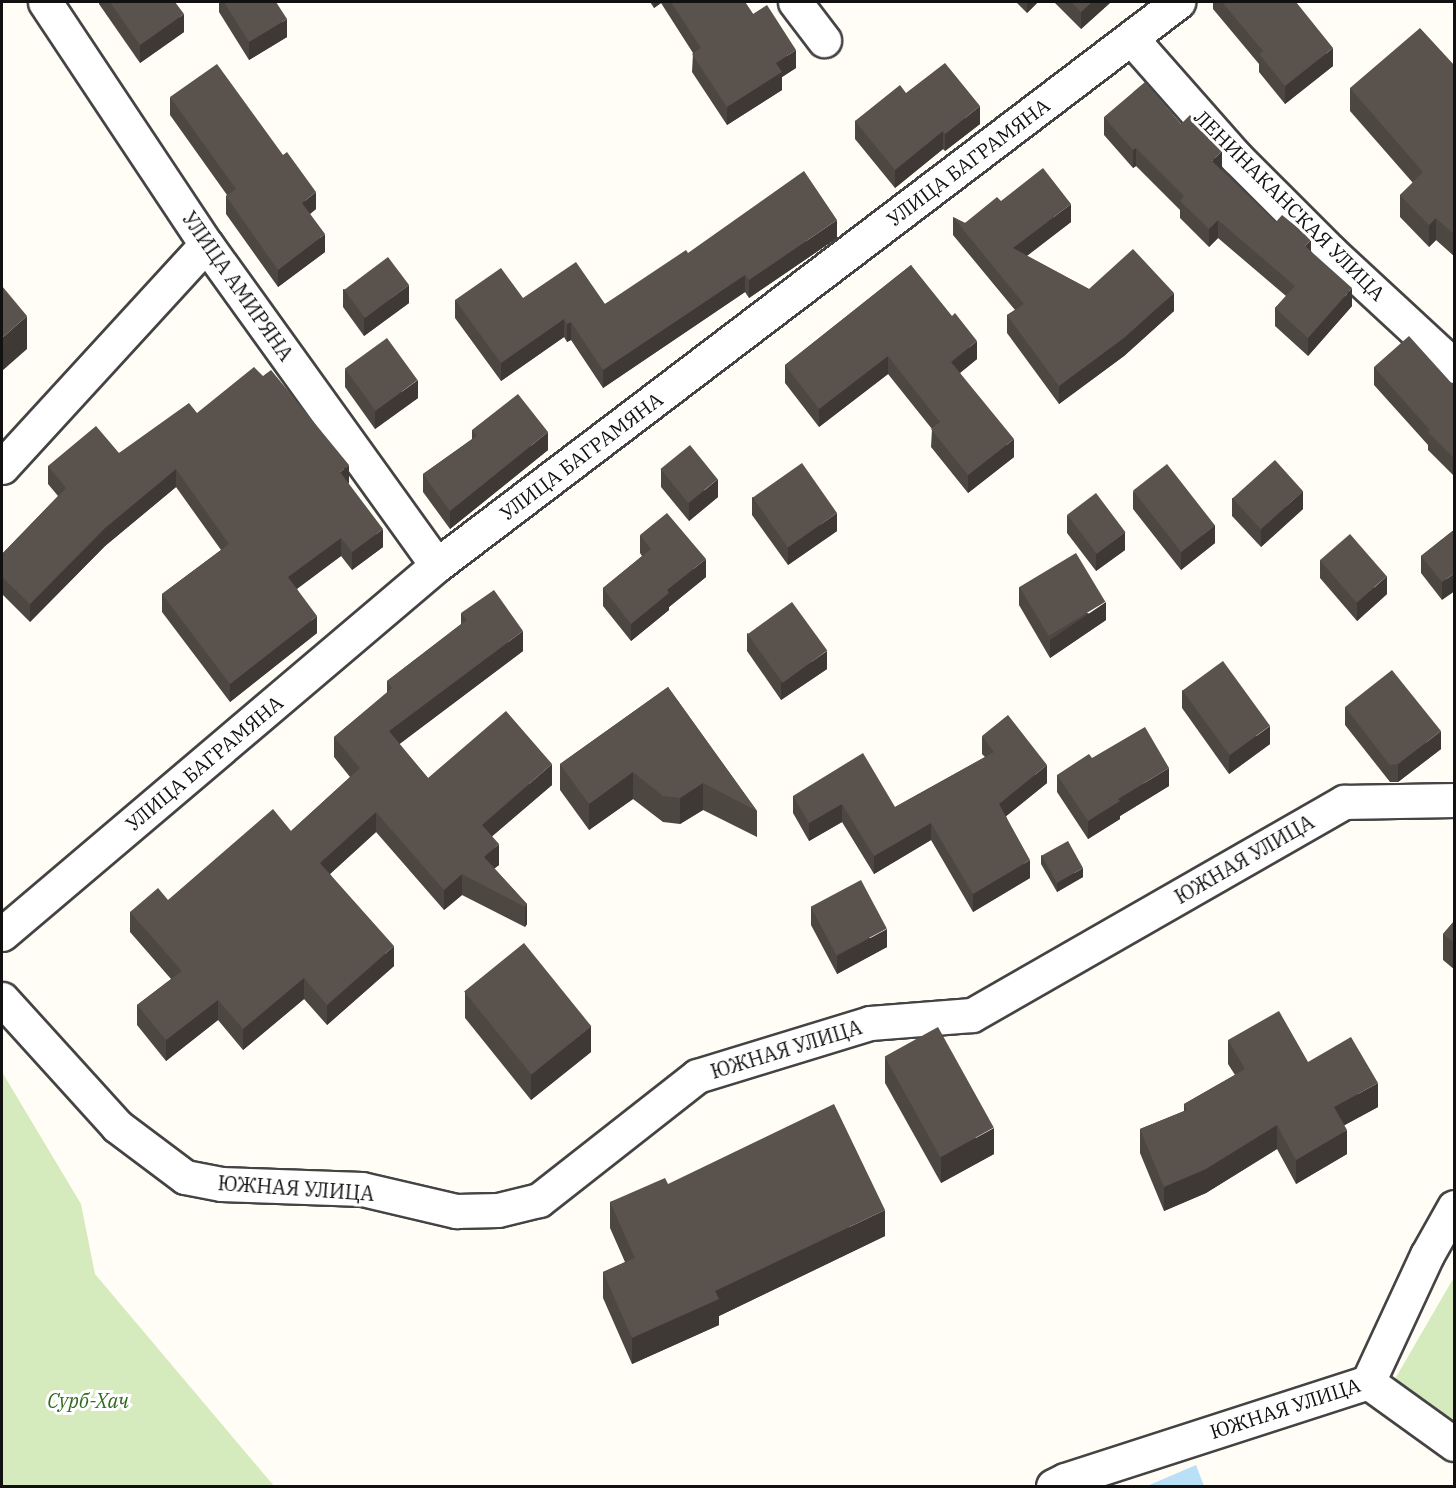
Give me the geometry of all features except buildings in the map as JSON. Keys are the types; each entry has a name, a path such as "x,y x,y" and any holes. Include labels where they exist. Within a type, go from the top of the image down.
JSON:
{"street":[{"name":"УЛИЦА АМИРЯНА","path":"45,2 207,244 437,565"},
{"path":"795,2 824,40"},
{"name":"УЛИЦА БАГРАМЯНА","path":"2,934 437,565 1131,38 1169,5"},
{"name":"ЛЕНИНАКАНСКАЯ УЛИЦА","path":"1131,38 1236,157 1331,252 1455,366"},
{"path":"2,467 207,244"},
{"name":"ЮЖНАЯ УЛИЦА","path":"2,999 117,1126 185,1177 221,1184 362,1189 456,1211 498,1210 539,1200 697,1077 870,1023 972,1015 1344,802 1455,800"},
{"name":"ЮЖНАЯ УЛИЦА","path":"1053,1486 1065,1480 1368,1382 1427,1255 1455,1207"},
{"path":"1368,1382 1455,1444"}],"green space":[{"name":"Сурб-Хач","path":"2,1072 81,1204 95,1274 274,1486 2,1486"},
{"path":"1454,1280 1454,1428 1392,1384"}],"water":[{"path":"1196,1465 1204,1486 1147,1486"}]}
